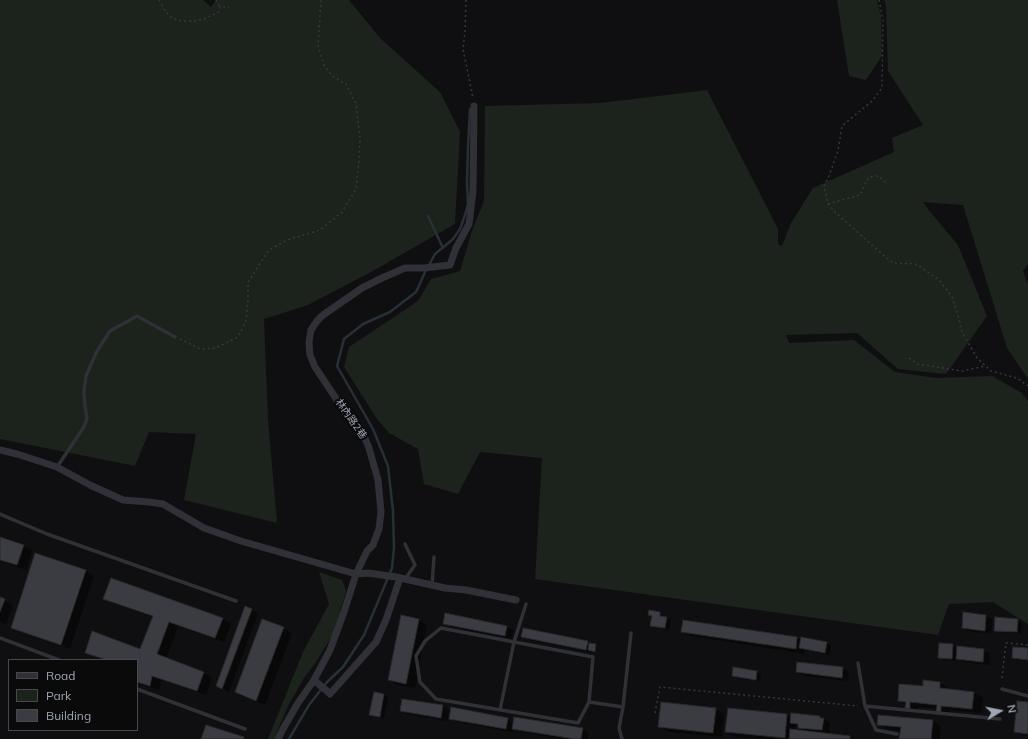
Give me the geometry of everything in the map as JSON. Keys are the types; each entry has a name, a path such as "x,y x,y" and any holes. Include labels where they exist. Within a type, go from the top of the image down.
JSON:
{"street":[{"name":"林內路2巷","path":"278,739 298,703 314,680 330,650 356,574 367,551 373,545 379,529 381,512 378,480 369,448 357,425 347,415 315,367 310,355 309,342 311,330 323,315 362,288 382,278 405,268 424,268 450,265 456,248 469,224 474,191 474,106"},
{"path":"0,450 57,467 122,500 163,504 204,528 240,541 288,555 356,574 368,573 400,578 516,600"},
{"path":"314,680 330,694 376,642 386,620 400,578"}],"lane":[{"path":"57,467 84,427 87,418 84,392 86,376 96,353 110,331 138,316 175,337"},
{"path":"0,514 47,534 236,601"},
{"path":"400,578 416,565 405,544"},
{"path":"432,585 434,557"},
{"path":"500,710 514,642 526,604"},
{"path":"441,628 593,657 589,702 578,724 436,698 420,682 416,656 424,640 441,628"},
{"path":"622,739 619,728 623,707 631,633"},
{"path":"0,638 56,659"},
{"path":"858,663 865,706 876,730 896,734"},
{"path":"138,689 245,729"},
{"path":"1002,689 1028,696"},
{"path":"589,702 623,707"},
{"path":"865,706 1000,719"}],"path":[{"path":"159,0 165,11 172,18 182,21 204,19 219,12 220,7 216,0"},
{"path":"175,337 200,349 216,348 238,337 246,321 248,282 269,250 287,240 320,230 342,212 356,189 360,138 356,104 346,84 332,76 324,65 318,46 321,0"},
{"path":"466,0 463,48 474,106"},
{"path":"879,0 883,20 882,88 872,101 842,126 838,151 824,186 828,204 890,261 894,263 915,264 940,280 952,297 962,332 977,358 991,371 1017,378 1028,386"},
{"path":"220,7 229,7"},
{"path":"828,204 860,195 869,177 878,176 888,184"},
{"path":"909,358 918,364 962,371 985,366"},
{"path":"1002,678 1006,643 1028,645"},
{"path":"655,714 660,687 865,706"}],"green space":[{"path":"0,0 203,0 211,7 216,0 349,0 380,38 440,92 460,132 455,224 371,272 308,305 264,319 268,419 277,523 184,500 196,434 149,432 135,466 0,439"},
{"path":"837,0 877,0 881,16 882,56 866,80 849,76"},
{"path":"884,0 1028,0 1028,264 1023,271 1028,284 1028,379 1007,348 963,205 923,202 958,245 987,316 946,374 898,369 857,333 786,335 789,343 854,340 895,372 936,378 992,376 1022,393 1028,401 1028,624 993,602 949,604 938,635 535,579 542,458 480,452 458,494 424,484 418,449 389,433 377,419 344,367 349,347 418,301 431,279 460,271 472,231 484,201 485,106 601,103 707,90 778,229 778,244 782,246 791,223 813,188 894,152 892,138 923,125 888,71 886,6"},
{"path":"319,572 342,580 346,591 334,633 304,678 288,706 274,739 268,739 303,652 329,604"}],"building":[{"path":"0,537 24,545 17,565 0,560"},
{"path":"35,553 86,570 61,645 11,628"},
{"path":"111,578 223,618 215,638 169,622 157,654 204,672 197,691 152,676 150,686 138,682 138,659 104,659 85,653 92,631 140,649 153,616 103,599"},
{"path":"0,597 5,599 0,612"},
{"path":"245,606 252,609 222,689 216,686"},
{"path":"649,610 660,612 660,616 667,617 665,628 650,626 652,616 648,615"},
{"path":"963,612 986,615 985,631 962,628"},
{"path":"445,613 507,626 505,636 443,624"},
{"path":"401,615 419,619 406,684 388,680"},
{"path":"995,617 1018,619 1017,632 994,631"},
{"path":"262,619 284,627 256,701 235,692"},
{"path":"683,620 797,637 796,649 681,632"},
{"path":"523,628 588,641 586,650 521,637"},
{"path":"801,637 827,642 825,653 799,648"},
{"path":"589,643 596,644 595,652 588,650"},
{"path":"939,643 953,644 952,659 938,658"},
{"path":"957,646 984,649 983,662 956,659"},
{"path":"1013,647 1028,648 1028,660 1012,658"},
{"path":"797,662 843,667 842,678 796,672"},
{"path":"733,667 757,671 756,680 732,676"},
{"path":"923,680 940,682 940,688 974,692 972,709 941,706 941,712 936,712 937,705 910,702 910,709 905,708 906,702 898,701 899,684 923,686"},
{"path":"374,692 384,694 380,717 369,715"},
{"path":"402,699 443,705 441,718 400,711"},
{"path":"1017,701 1028,702 1028,734 1014,732"},
{"path":"661,702 716,708 713,733 658,727"},
{"path":"451,707 508,718 506,729 449,719"},
{"path":"728,708 787,714 785,738 725,732"},
{"path":"791,713 820,716 820,718 824,718 822,730 798,728 798,724 790,723"},
{"path":"878,715 933,720 931,739 899,739 901,727 877,725"},
{"path":"514,717 583,728 581,739 512,729"},
{"path":"206,725 244,737 244,739 201,739"},
{"path":"790,729 850,736 850,739 789,739"}],"waterway":[{"path":"429,265 435,254 453,239 460,229 468,204 467,183 470,109"},
{"path":"428,216 443,248"},
{"path":"289,739 309,705 327,682 343,667 364,635 392,568 394,548 393,511 388,466 373,429 337,366 344,339 363,324 390,312 416,292 426,270"}]}
